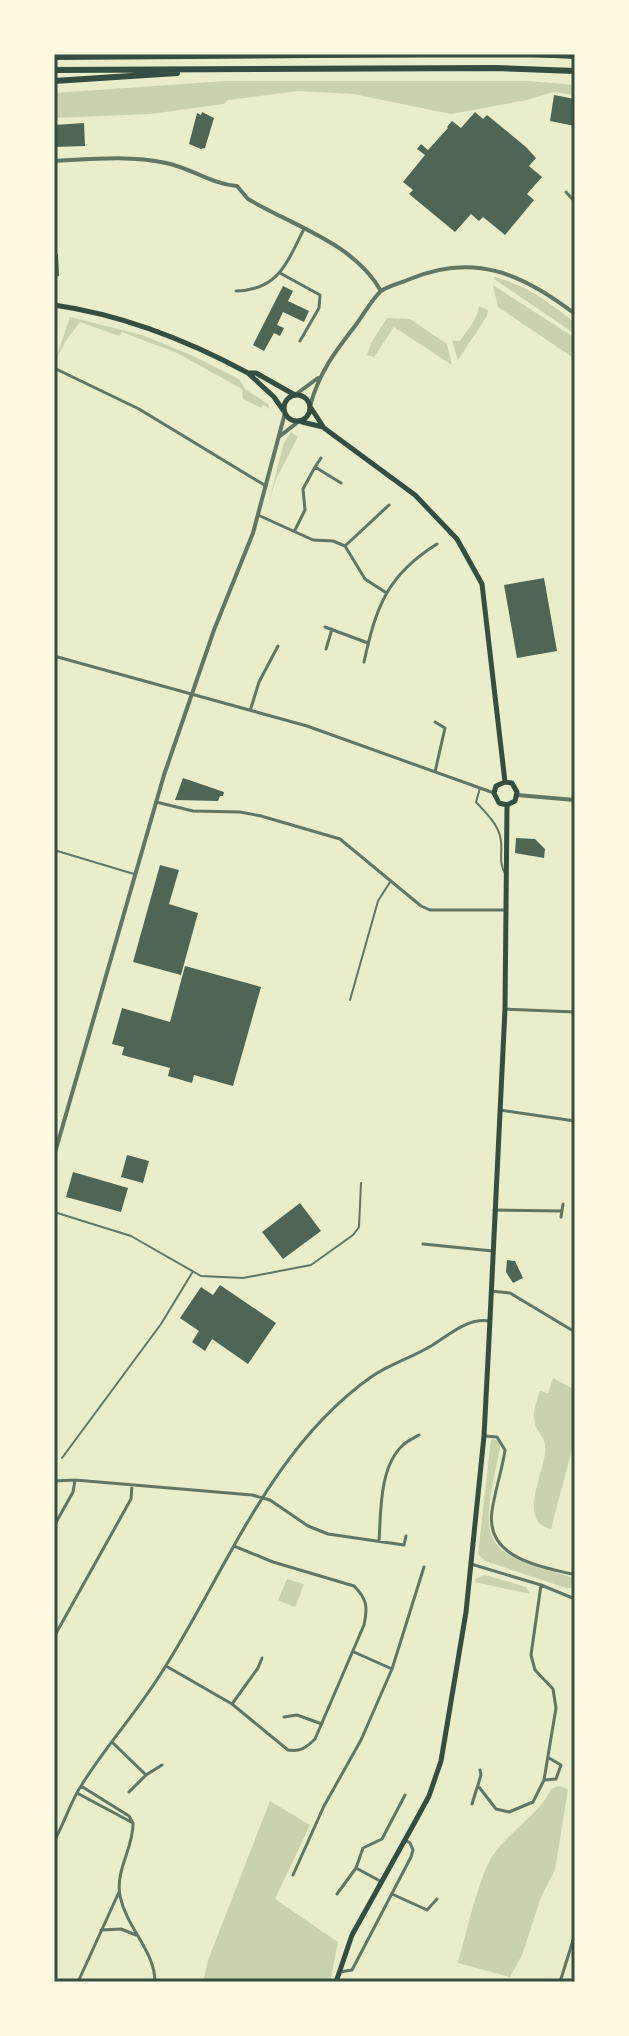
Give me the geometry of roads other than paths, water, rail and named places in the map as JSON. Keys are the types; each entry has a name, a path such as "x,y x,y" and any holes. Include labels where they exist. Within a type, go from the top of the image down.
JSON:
{"highway":[{"path":"245,54 261,55"},
{"path":"54,57 429,54"},
{"path":"532,54 575,56"},
{"path":"54,81 225,69"},
{"path":"54,70 575,71"},
{"path":"54,305 108,315 166,334 248,373 274,397 290,420 324,428"},
{"path":"248,373 256,373 306,399 324,428 415,495 457,539 482,584 505,782"},
{"path":"284,413 287,399 295,395"},
{"path":"298,422 308,416 310,407"},
{"path":"505,782 515,786 517,795 512,804 507,805 499,803 494,793 496,786 505,782"},
{"path":"336,1982 352,1935 429,1796 441,1761 455,1685 484,1436 505,1009 507,805"}],"street":[{"path":"54,161 134,157 171,164 218,183 237,186 248,199 352,257 375,280 381,291"},
{"path":"566,192 575,202"},
{"path":"236,291 268,284 280,273 304,229"},
{"path":"295,395 318,378 381,291 426,272 481,267 531,282 575,314"},
{"path":"280,273 320,295 319,308 300,341"},
{"path":"54,368 139,409 266,486"},
{"path":"310,407 318,378"},
{"path":"54,1156 156,802 258,515 284,413"},
{"path":"280,436 298,422"},
{"path":"295,530 305,510 303,489 321,458"},
{"path":"315,467 341,483"},
{"path":"345,546 389,505"},
{"path":"258,515 313,540 333,541 345,546 360,573 385,592"},
{"path":"364,662 385,592 399,574 437,544"},
{"path":"325,627 368,643"},
{"path":"326,649 332,629"},
{"path":"250,709 259,682 278,646"},
{"path":"54,656 250,709 494,793"},
{"path":"435,722 445,728 435,772"},
{"path":"517,795 575,800"},
{"path":"156,802 193,811 240,812 326,834 347,843 430,910 506,910"},
{"path":"505,1009 575,1012"},
{"path":"500,1110 575,1121"},
{"path":"561,1217 563,1204"},
{"path":"494,1210 561,1211"},
{"path":"423,1244 493,1251"},
{"path":"491,1291 510,1293 575,1332"},
{"path":"54,1841 81,1785 166,1666 262,1498 307,1435 372,1377 469,1322 480,1319 490,1321"},
{"path":"379,1543 390,1464 402,1445 419,1435"},
{"path":"484,1436 497,1437 505,1450 491,1515 496,1539 512,1556 575,1575"},
{"path":"54,1481 75,1480 252,1495 270,1500 308,1526 328,1534 404,1545 406,1536"},
{"path":"54,1526 73,1492 75,1480"},
{"path":"54,1637 131,1499 132,1485"},
{"path":"166,1666 232,1704 288,1750 306,1748 315,1739 364,1625 368,1608 363,1595 354,1586 273,1562 234,1546"},
{"path":"471,1564 541,1585 575,1599"},
{"path":"293,1875 324,1806 361,1740 392,1669 424,1567"},
{"path":"479,1787 496,1809 509,1812 533,1802 544,1780 556,1708 553,1689 535,1670 531,1655 541,1585"},
{"path":"352,1652 392,1669"},
{"path":"232,1704 262,1658"},
{"path":"284,1717 297,1715 322,1724"},
{"path":"113,1743 146,1775"},
{"path":"544,1780 556,1779 561,1765 549,1758"},
{"path":"129,1792 162,1765"},
{"path":"472,1804 479,1787 480,1770"},
{"path":"78,1982 119,1892 122,1861 133,1831 129,1816 81,1785"},
{"path":"77,1793 133,1823"},
{"path":"337,1894 356,1868 363,1848 382,1839 405,1795"},
{"path":"339,1972 352,1970 392,1894 413,1850 405,1840"},
{"path":"356,1868 382,1882"},
{"path":"119,1892 128,1922 152,1962 155,1982"},
{"path":"392,1894 427,1910 437,1899"},
{"path":"101,1930 121,1929 137,1935"},
{"path":"560,1982 575,1934"}],"lane":[{"path":"480,788 476,802 497,828 501,838 500,866 507,875"},
{"path":"54,850 135,875"},
{"path":"350,1000 378,901 391,881"},
{"path":"54,1212 131,1236 193,1272 210,1278 243,1278 283,1272 316,1262 357,1232 361,1183"},
{"path":"62,1458 161,1324 193,1272"}]}
